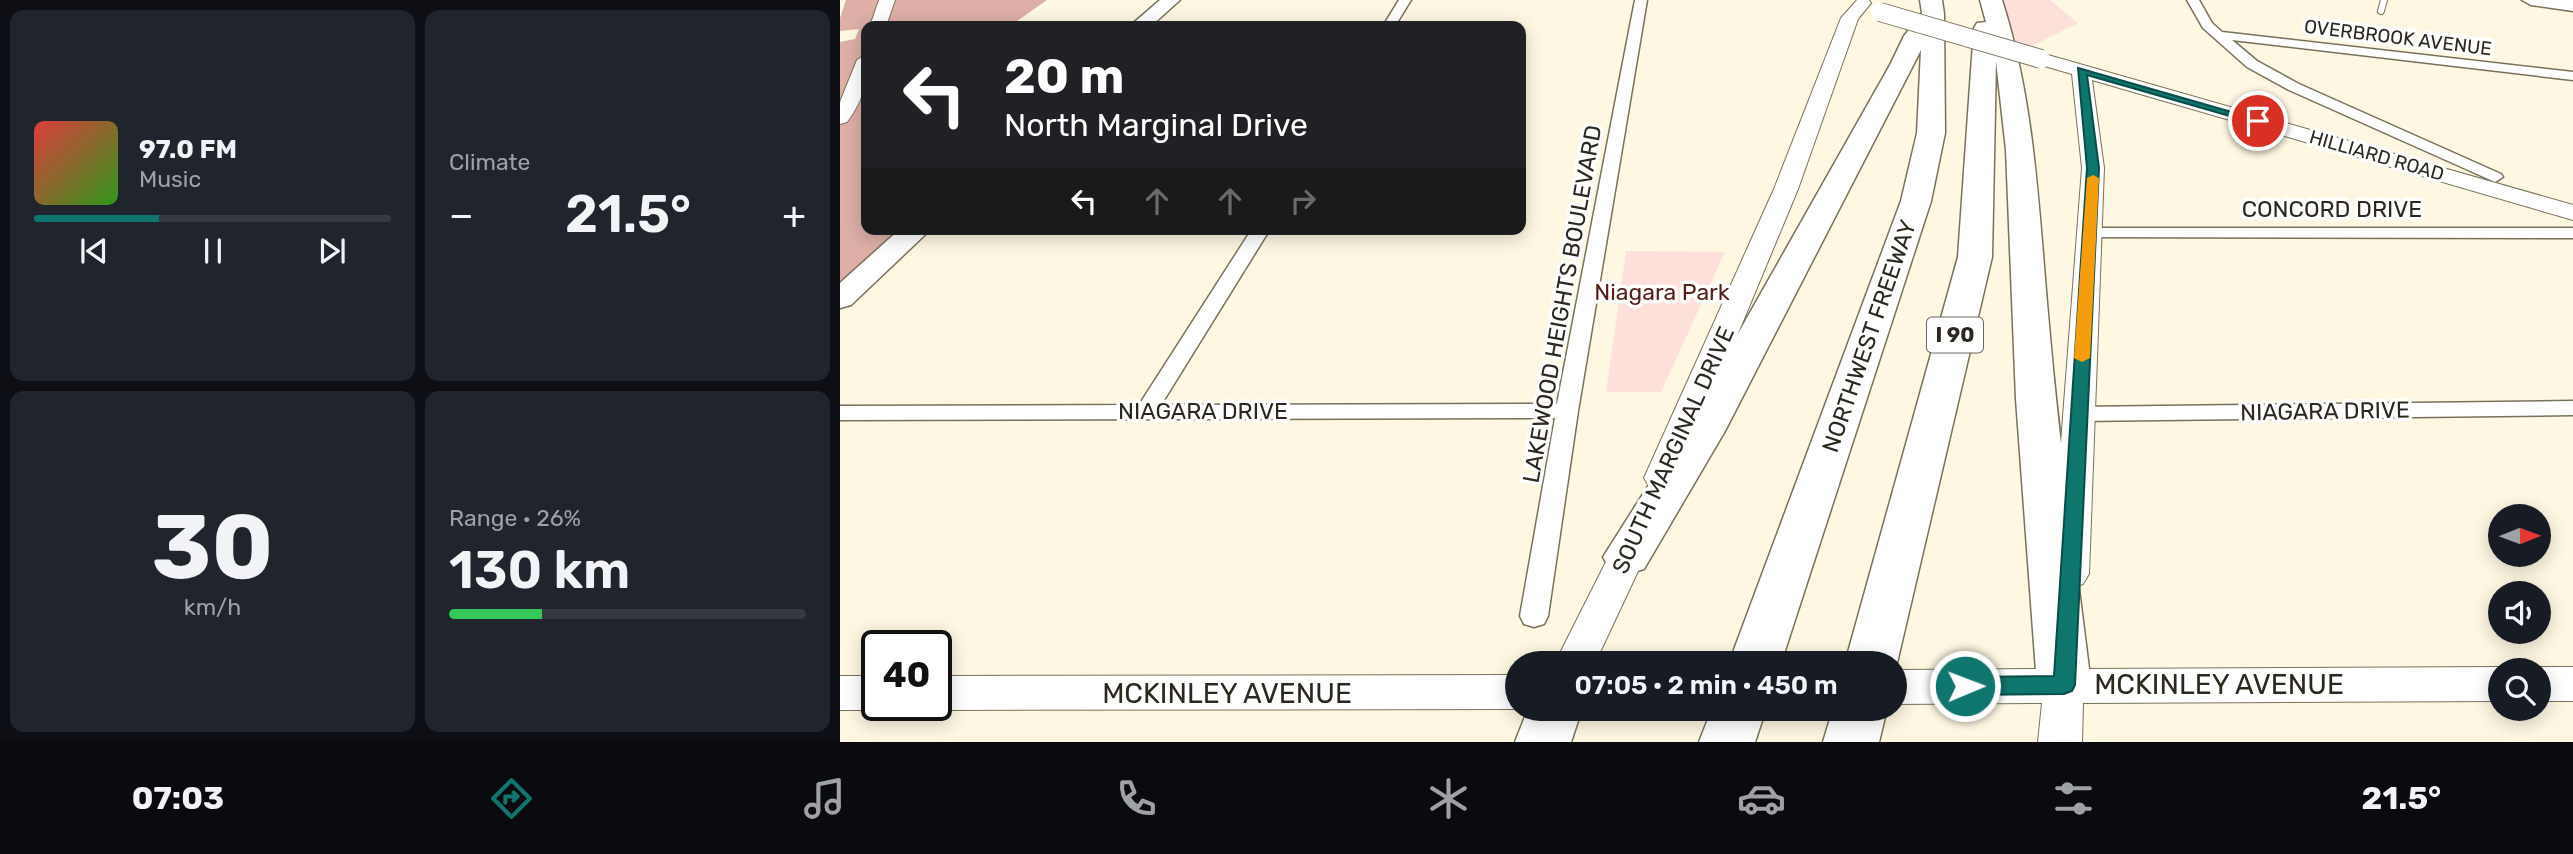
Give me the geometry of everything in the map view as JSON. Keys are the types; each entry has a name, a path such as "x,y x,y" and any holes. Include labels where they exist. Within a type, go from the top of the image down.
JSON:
{"highway":[{"name":"I 90","path":"1874,651 1975,257 1986,33 1978,0"},
{"path":"1991,0 2003,33 2020,122 2029,306 2064,685"},
{"path":"1627,557 1704,431 1932,7"},
{"name":"NORTHWEST FREEWAY","path":"1759,651 1916,201 1931,133 1932,7"},
{"path":"1543,742 1550,721"},
{"path":"1727,742 1735,721"},
{"path":"1851,742 1857,721"}],"main road":[{"path":"880,21 887,0"},
{"path":"1146,21 1171,0"},
{"path":"2531,0 2573,5"},
{"name":"HILLIARD ROAD","path":"1868,5 2041,59 2573,213"},
{"name":"SOUTH MARGINAL DRIVE","path":"1581,651 1627,557 1786,189 1850,18 1868,5"},
{"path":"2060,742 2091,233 2093,168 2081,70"},
{"path":"840,118 852,99 861,74"},
{"path":"840,299 910,235"},
{"name":"MCKINLEY AVENUE","path":"1907,687 2488,684"},
{"path":"2551,684 2573,684"},
{"name":"MCKINLEY AVENUE","path":"952,693 1505,692"},
{"path":"840,693 861,693"},
{"path":"1536,742 1547,721"}],"street":[{"path":"1392,21 1405,0"},
{"name":"LAKEWOOD HEIGHTS BOULEVARD","path":"1534,616 1567,411 1641,0"},
{"path":"2193,0 2197,11 2218,35 2252,64 2294,87 2496,177"},
{"name":"OVERBROOK AVENUE","path":"2218,35 2573,76"},
{"path":"2384,157 2403,136"},
{"name":"CONCORD DRIVE","path":"2091,233 2573,233"},
{"path":"1147,410 1257,235"},
{"name":"NIAGARA DRIVE","path":"2078,414 2573,408"},
{"name":"NIAGARA DRIVE","path":"840,413 1147,410 1567,411"}],"lane":[{"path":"2381,11 2384,0"}],"green space":[{"path":"2001,0 2050,0 2078,23 2024,50 2013,48"},
{"name":"Niagara Park","path":"1626,251 1725,252 1661,392 1606,392"}],"shaded area":[{"path":"846,0 1047,0 1017,21 861,21 861,235 893,235 840,284 840,42 855,39 859,29 840,31 840,18"}],"slow traffic":[{"path":"2082,358 2093,178"}],"route":[{"path":"1965,686 2064,685 2093,168 2081,70 2258,121"}]}
